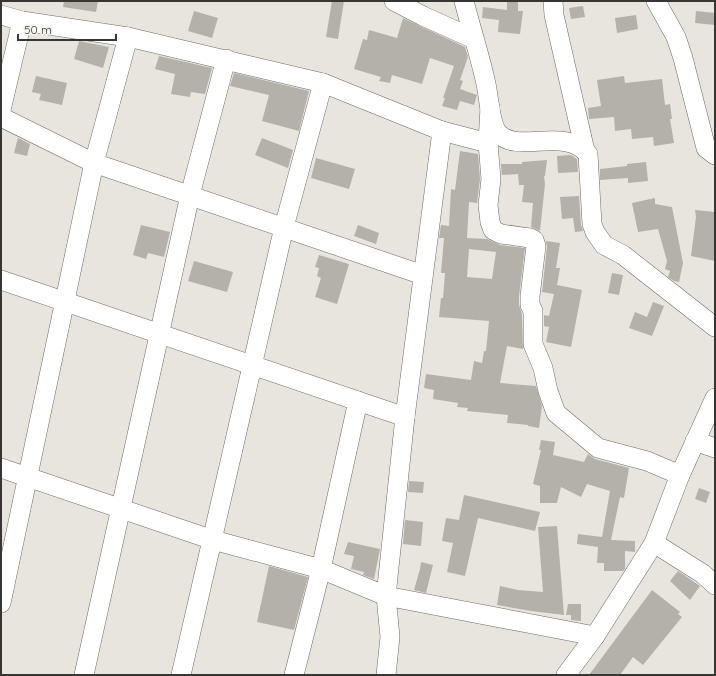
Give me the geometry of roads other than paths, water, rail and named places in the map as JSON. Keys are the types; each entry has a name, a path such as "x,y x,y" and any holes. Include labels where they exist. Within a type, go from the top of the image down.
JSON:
{"street":[{"path":"394,1 474,39"},
{"path":"464,1 494,127 498,134 512,142 557,141 572,143 582,148 588,154 592,224 595,232 604,245 623,255 715,327"},
{"path":"553,1 554,15 585,151"},
{"path":"656,1 676,37 683,58 706,148 715,155"},
{"path":"1,15 22,21 128,37 323,83 442,131 488,143"},
{"path":"1,110 22,21"},
{"path":"1,603 94,163 128,37"},
{"path":"84,675 122,509 190,195 226,59"},
{"path":"181,675 213,540 251,365 284,227 323,83"},
{"path":"490,107 488,143 491,179 488,205 490,222 493,230 501,234 530,238 534,240 536,246 530,296 530,305 533,311 533,344 556,413 598,448 648,461 680,475"},
{"path":"1,117 94,163 424,275"},
{"path":"386,675 390,637 386,596 405,417 442,131"},
{"path":"1,280 405,417"},
{"path":"566,675 595,636 654,543 680,475 715,398"},
{"path":"294,675 321,568 358,401"},
{"path":"695,441 715,448"},
{"path":"1,468 213,540 321,568 386,596 595,636"},
{"path":"654,543 703,574 715,584"}]}
